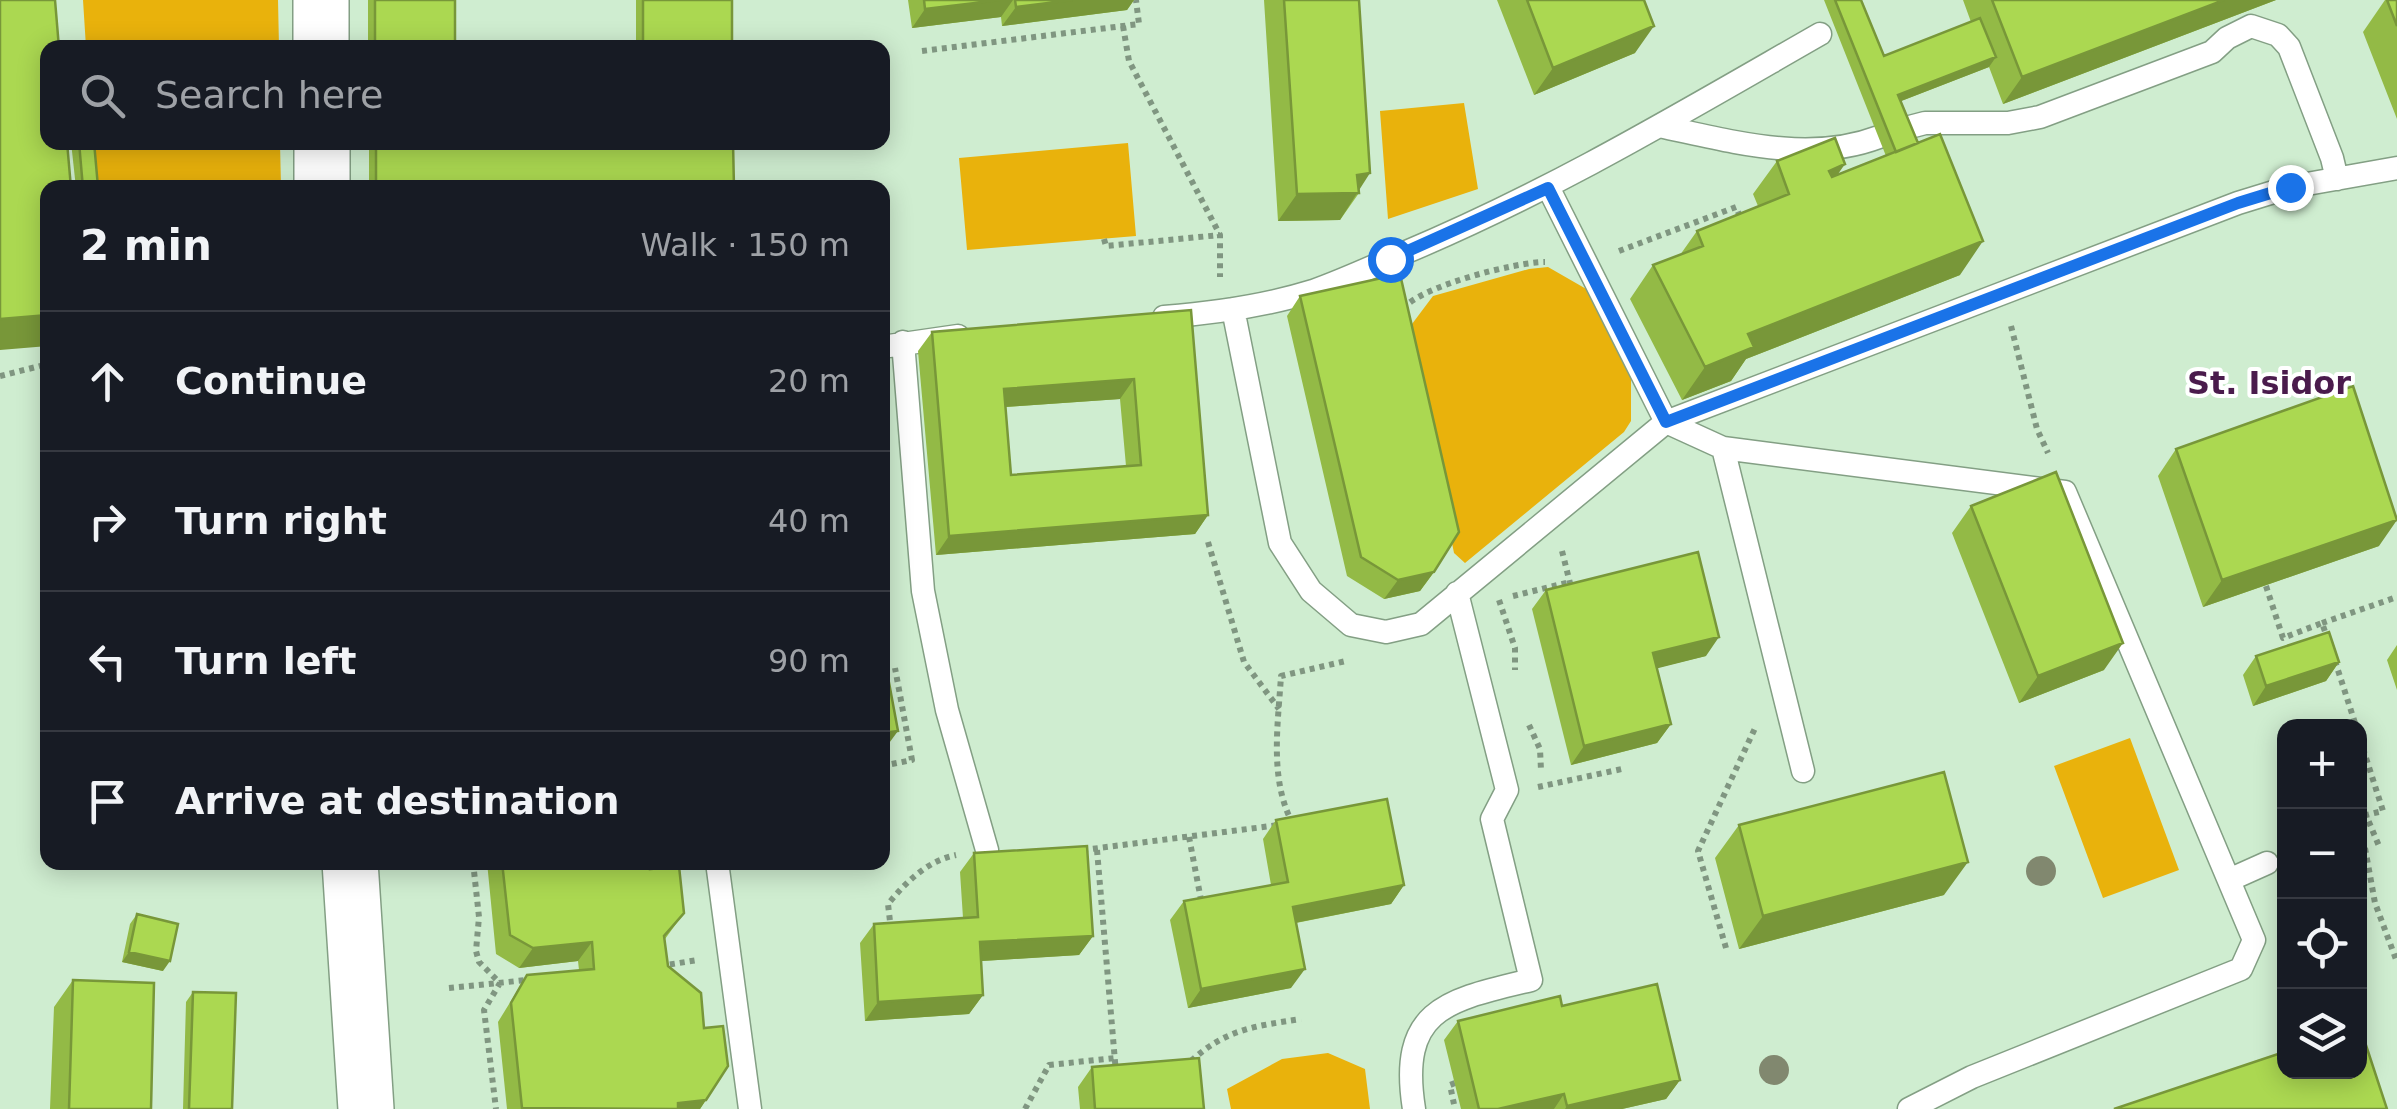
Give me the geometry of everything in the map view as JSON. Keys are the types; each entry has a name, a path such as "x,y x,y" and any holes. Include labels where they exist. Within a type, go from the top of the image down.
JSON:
{"street":[{"path":"321,0 321,40"},
{"path":"322,150 322,180"},
{"path":"351,870 366,1109"}],"lane":[{"path":"1660,126 1755,146 1818,150 1859,145 1925,123 2008,123 2040,117 2212,52 2227,38 2250,26 2278,34 2289,47 2337,179"},
{"path":"1149,318 1240,308 1314,290 1462,229 1548,188 1820,34"},
{"path":"1240,308 1280,543 1311,592 1351,625 1386,632 1421,624 1666,422 2238,203 2290,187 2397,168"},
{"path":"1548,188 1666,422 1723,448 2065,492 2254,940 2241,968 1972,1077 1910,1109"},
{"path":"976,334 893,345 923,591 947,710 987,850"},
{"path":"1723,448 1803,771"},
{"path":"1414,1109 1409,1076 1412,1045 1427,1022 1463,996 1531,980 1492,819 1507,790 1457,593"},
{"path":"2230,880 2267,863"},
{"path":"718,870 750,1109"}],"path":[{"path":"922,50 1139,24 1136,0"},
{"path":"1124,26 1129,61 1220,235 1220,284 1240,308"},
{"path":"1399,324 1410,300 1435,287 1540,261 1572,268 1736,207 1747,235"},
{"path":"1104,238 1106,246 1220,235"},
{"path":"2004,291 2036,429 2065,492"},
{"path":"0,376 40,366"},
{"path":"1208,542 1244,662 1279,710"},
{"path":"1564,557 1574,598"},
{"path":"2266,586 2283,638 2397,597"},
{"path":"2322,623 2354,719"},
{"path":"1298,833 1282,804 1277,756 1281,676 1358,658"},
{"path":"890,764 912,760 895,668"},
{"path":"1726,948 1698,850 1769,697 1784,694"},
{"path":"2367,760 2383,811 2366,815 2378,846"},
{"path":"1507,790 1542,787 1622,769"},
{"path":"1078,850 1293,823"},
{"path":"1189,837 1204,914"},
{"path":"892,941 888,904 906,882 940,858 987,850"},
{"path":"1097,850 1117,1083"},
{"path":"2367,859 2375,903 2397,962"},
{"path":"474,870 479,917 476,951 479,962 500,983"},
{"path":"652,967 728,956"},
{"path":"449,988 532,980"},
{"path":"496,1109 484,1010 500,983"},
{"path":"1190,1062 1212,1041 1245,1028 1301,1019"},
{"path":"1025,1109 1049,1065 1115,1058"},
{"path":"1116,1069 1134,1068"},
{"path":"1455,1083 1450,1084 1455,1109"}],"shaded area":[{"path":"83,0 278,0 279,40 86,40"},
{"path":"1464,103 1478,189 1388,219 1380,111"},
{"path":"1128,143 1136,236 967,250 959,158"},
{"path":"94,150 280,150 281,180 97,180"},
{"path":"1548,267 1588,290 1631,377 1631,421 1624,432 1465,563 1454,553 1409,328 1433,296"},
{"path":"2130,738 2179,870 2103,898 2054,766"},
{"path":"1328,1053 1365,1069 1370,1109 1231,1109 1227,1089 1282,1059"}],"building":[{"path":"0,0 55,0 58,40 40,40 40,150 68,150 70,180 40,180 40,316 0,319"},
{"path":"375,0 455,0 455,40 375,40"},
{"path":"643,0 732,0 732,40 643,40"},
{"path":"924,0 1000,0 925,9"},
{"path":"1015,0 1072,0 1016,7"},
{"path":"1284,0 1359,0 1370,173 1357,175 1359,193 1297,194"},
{"path":"1527,0 1644,0 1654,26 1553,68"},
{"path":"1835,0 1861,0 1884,56 1980,18 1996,57 1898,95 1918,143 1896,152"},
{"path":"1992,0 2224,0 2022,77"},
{"path":"2387,0 2397,0 2397,26"},
{"path":"1940,134 1983,241 1748,334 1754,347 1705,367 1653,265 1703,246 1697,231 1789,194 1777,161 1835,138 1845,164 1829,171 1832,177"},
{"path":"80,150 95,150 97,180 82,180"},
{"path":"376,150 733,150 734,180 376,180"},
{"path":"1400,274 1459,532 1434,572 1398,580 1361,557 1300,296"},
{"path":"1191,310 1208,515 949,536 932,332","holes":["1134,379 1141,465 1011,475 1004,389"]},
{"path":"2353,386 2397,520 2222,580 2176,449"},
{"path":"2056,472 2123,643 2038,676 1971,506"},
{"path":"1698,552 1719,637 1653,653 1671,724 1584,746 1546,590"},
{"path":"2329,632 2339,662 2266,686 2256,656"},
{"path":"890,688 898,731 890,732"},
{"path":"1944,772 1968,862 1763,916 1739,825"},
{"path":"1387,799 1404,885 1293,907 1305,969 1201,989 1184,901 1288,882 1276,820"},
{"path":"1087,846 1093,936 980,942 983,995 878,1002 874,924 978,917 974,853"},
{"path":"503,870 679,870 684,913 664,936 668,966 701,993 704,1028 723,1026 728,1066 706,1100 678,1103 678,1109 522,1108 511,1003 527,975 594,969 592,942 533,948 510,935"},
{"path":"137,914 178,924 170,961 129,952"},
{"path":"73,980 154,983 151,1109 69,1109"},
{"path":"1657,984 1680,1080 1567,1106 1564,1094 1498,1109 1479,1109 1458,1021 1560,996 1562,1006"},
{"path":"193,992 236,993 232,1109 189,1109"},
{"path":"2367,1048 2387,1109 2114,1109 2277,1054 2277,1079 2367,1079"},
{"path":"1199,1058 1204,1109 1095,1109 1092,1067"}],"district":[{"name":"St. Isidor","path":"2269,383"}],"route":[{"path":"1390,259 1548,188 1666,422 2004,291 2290,187"}]}
